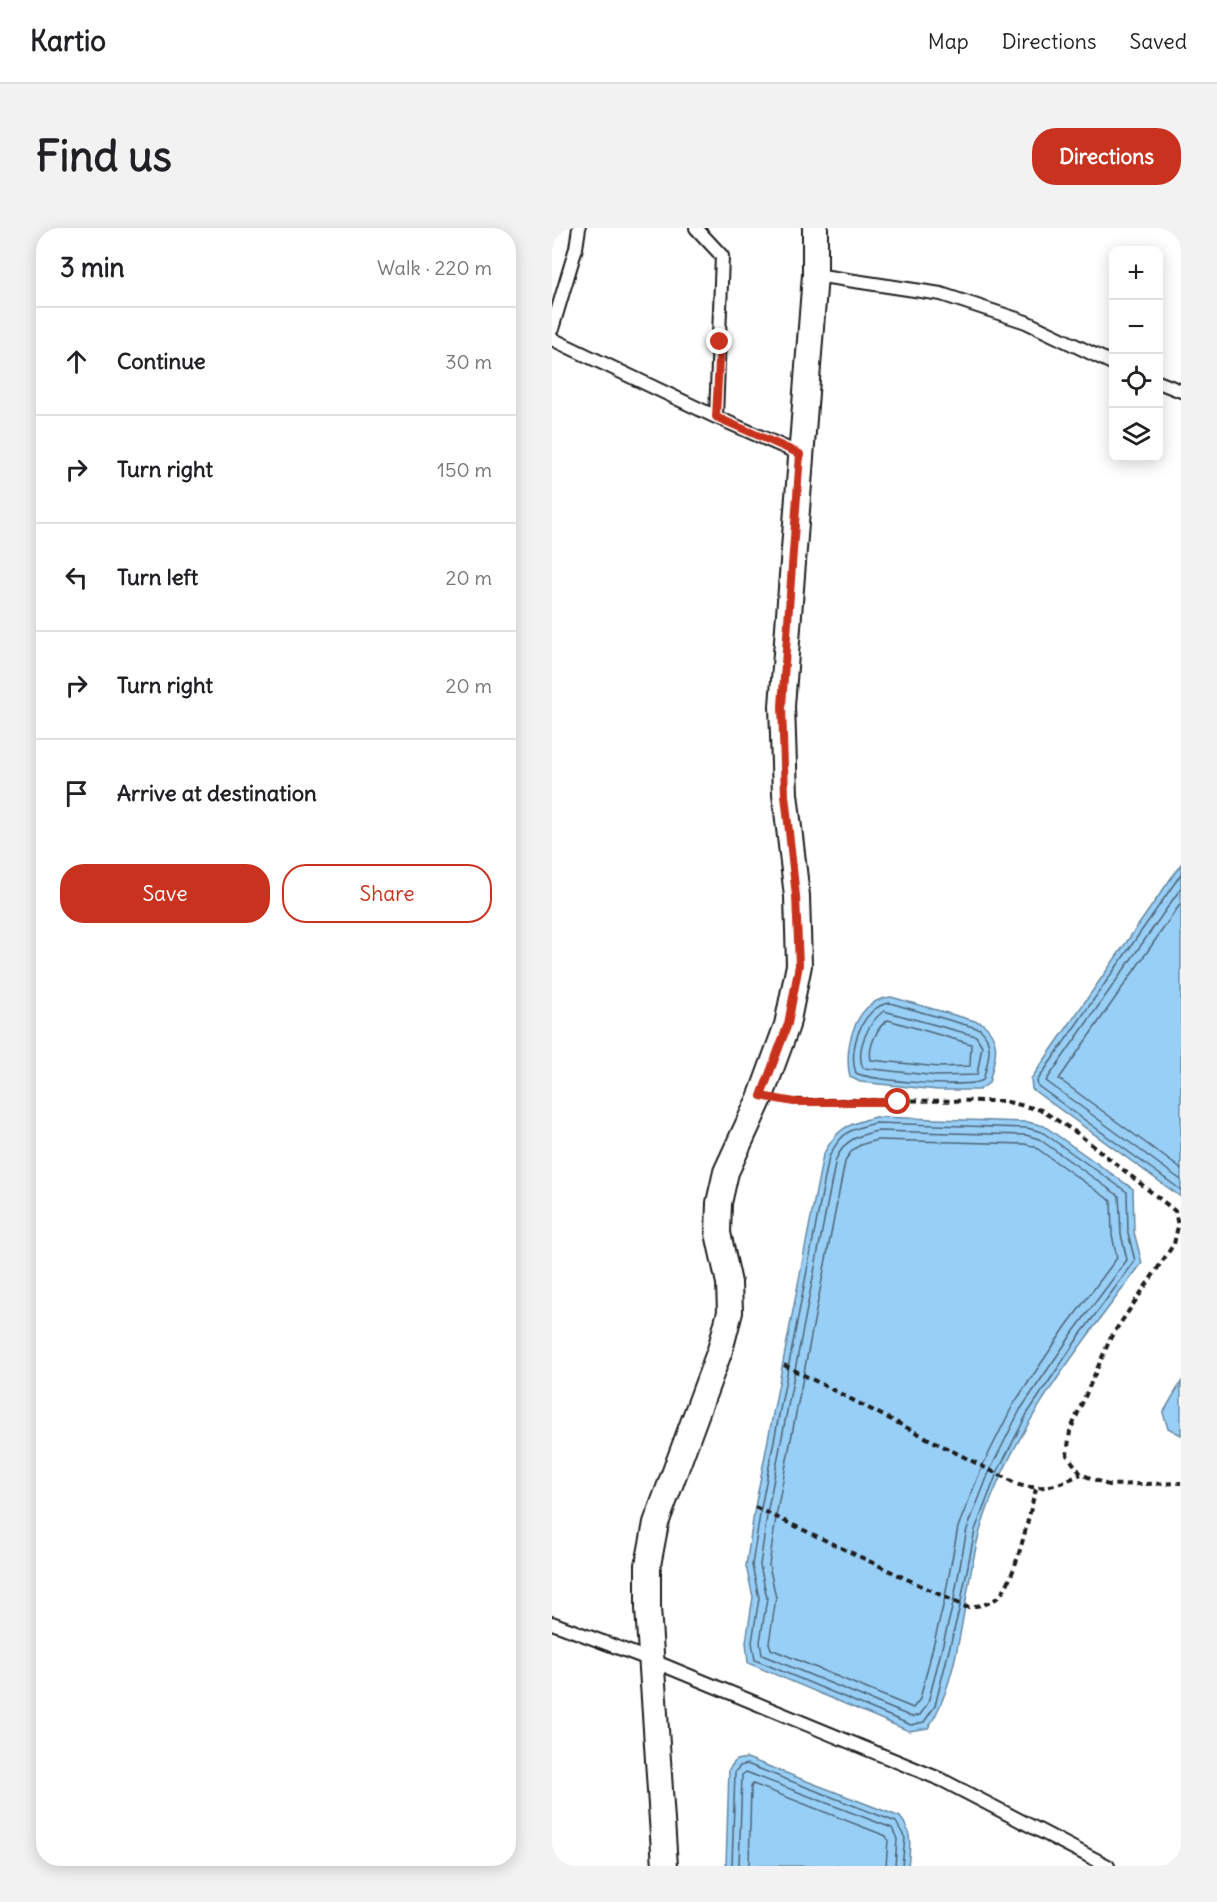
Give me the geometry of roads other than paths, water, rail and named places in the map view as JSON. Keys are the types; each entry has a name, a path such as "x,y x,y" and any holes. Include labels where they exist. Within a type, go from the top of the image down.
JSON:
{"street":[{"path":"665,1866 651,1660 648,1565 656,1523 716,1360 730,1312 729,1283 718,1233 719,1203 726,1172 761,1096 788,1024 799,965 796,896 785,795 782,706 815,275 815,228"}],"lane":[{"path":"552,329 576,248 579,228"},
{"path":"696,228 723,256 716,417"},
{"path":"815,275 941,294 1026,322 1109,362"},
{"path":"552,339 800,454"},
{"path":"1163,384 1181,390"},
{"path":"552,1623 651,1660 942,1780 1108,1866"}],"water":[{"path":"1181,864 1181,1197 1032,1089 1031,1079"},
{"path":"891,997 982,1023 993,1037 996,1051 989,1083 979,1090 938,1090 860,1082 850,1077 848,1053 854,1027 868,1007 879,1000"},
{"path":"875,1117 1028,1122 1044,1126 1133,1189 1134,1232 1142,1263 1071,1358 1028,1424 1009,1459 980,1531 948,1684 928,1728 909,1731 748,1663 746,1642 753,1597 746,1566 755,1507 823,1155 833,1139 843,1129"},
{"path":"1181,1382 1181,1435 1168,1428 1163,1413"},
{"path":"747,1758 900,1817 909,1834 908,1866 726,1866 729,1769 736,1760"}]}
